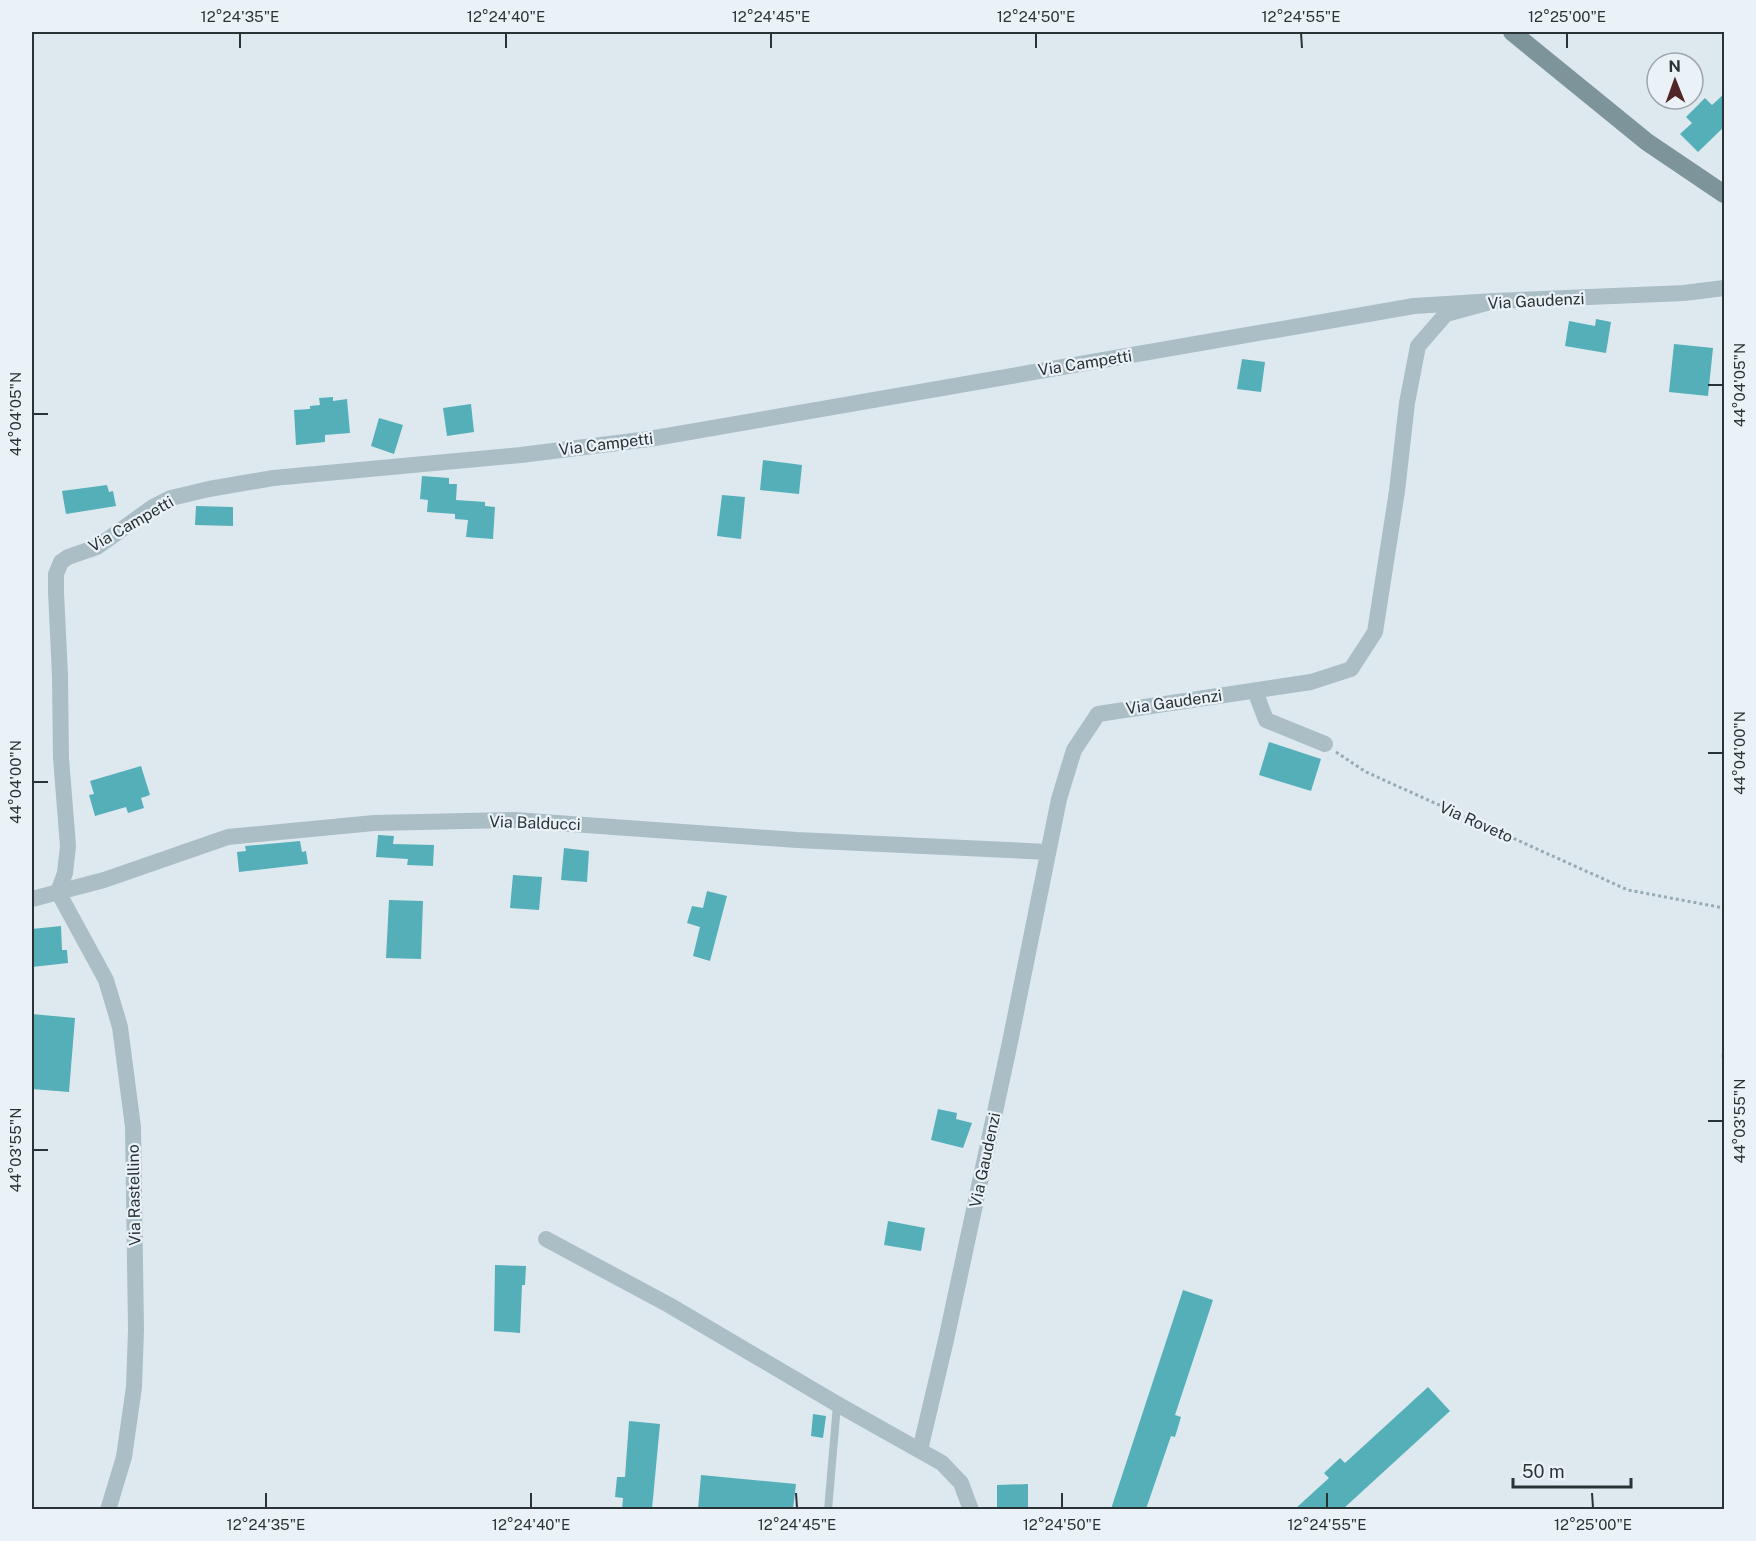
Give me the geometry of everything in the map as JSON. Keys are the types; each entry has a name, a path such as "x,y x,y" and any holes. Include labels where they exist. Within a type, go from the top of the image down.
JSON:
{"street":[{"path":"1512,32 1647,142 1725,194"},
{"name":"Via Gaudenzi","path":"920,1450 1010,1042 1059,799 1074,750 1098,714 1311,682 1351,669 1375,632 1397,491 1407,403 1418,346 1446,314 1494,301 1559,300 1683,293 1725,288"},
{"name":"Via Campetti","path":"58,892 65,873 68,846 61,758 56,574 61,562 68,557 97,547 153,507 171,498 273,478 510,456 649,439 1403,307 1494,301"},
{"path":"1255,691 1266,720 1325,744"},
{"name":"Via Balducci","path":"32,899 104,880 228,837 374,823 515,820 797,840 1048,852"},
{"name":"Via Rastellino","path":"58,892 106,981 120,1027 133,1126 136,1330 134,1387 124,1456 108,1509"},
{"path":"546,1239 669,1305 942,1463 961,1483 971,1509"}],"lane":[{"path":"828,1509 837,1404"}],"path":[{"name":"Via Roveto","path":"1325,744 1366,772 1628,890 1725,908"},
{"path":"1725,1048 1723,1057 1725,1060"}],"building":[{"path":"1725,93 1725,126 1698,152 1680,134 1692,123 1686,117 1692,111 1705,111 1705,98 1712,105"},
{"path":"1596,319 1611,322 1606,353 1565,346 1569,321 1595,326"},
{"path":"1674,344 1713,348 1708,396 1669,392"},
{"path":"1242,359 1265,362 1261,392 1237,389"},
{"path":"333,397 333,401 347,399 350,433 325,435 325,442 296,445 294,410 310,409 310,406 320,405 319,398"},
{"path":"471,404 474,432 447,436 443,408"},
{"path":"379,418 403,425 394,454 371,446"},
{"path":"763,460 802,465 799,494 760,490"},
{"path":"422,476 449,478 449,484 457,484 456,500 485,502 485,506 495,507 493,539 466,537 468,520 455,519 455,514 427,512 428,500 420,499"},
{"path":"107,485 109,492 113,491 116,506 66,514 62,491"},
{"path":"722,495 745,497 741,539 717,536"},
{"path":"196,506 233,507 233,526 195,525"},
{"path":"1269,742 1321,759 1311,791 1259,775"},
{"path":"141,766 150,795 141,798 144,808 128,813 126,807 95,816 89,795 94,794 90,781"},
{"path":"378,835 394,836 393,844 434,845 433,866 407,865 408,859 376,857"},
{"path":"300,841 302,852 306,851 308,864 239,872 237,852 246,851 245,846"},
{"path":"564,848 589,851 587,882 561,880"},
{"path":"513,875 542,877 539,910 510,908"},
{"path":"707,891 727,896 710,961 693,956 700,927 687,923 692,906 703,908"},
{"path":"389,900 423,901 421,959 386,958"},
{"path":"61,926 62,950 67,950 68,963 32,967 32,929"},
{"path":"32,1014 75,1018 69,1092 32,1089"},
{"path":"938,1109 957,1113 956,1119 972,1123 963,1148 931,1140"},
{"path":"888,1221 925,1228 921,1251 884,1245"},
{"path":"495,1265 526,1266 525,1285 522,1285 520,1333 494,1331"},
{"path":"1183,1290 1213,1300 1175,1415 1181,1417 1175,1437 1171,1436 1146,1509 1111,1509"},
{"path":"1428,1387 1450,1411 1343,1509 1295,1509 1329,1478 1324,1473 1340,1458 1345,1463"},
{"path":"813,1414 826,1416 823,1438 811,1436"},
{"path":"629,1421 660,1424 652,1509 622,1509 623,1498 615,1497 617,1477 625,1477"},
{"path":"701,1475 796,1484 793,1509 698,1509"},
{"path":"1028,1484 1028,1509 997,1509 997,1485"}]}
